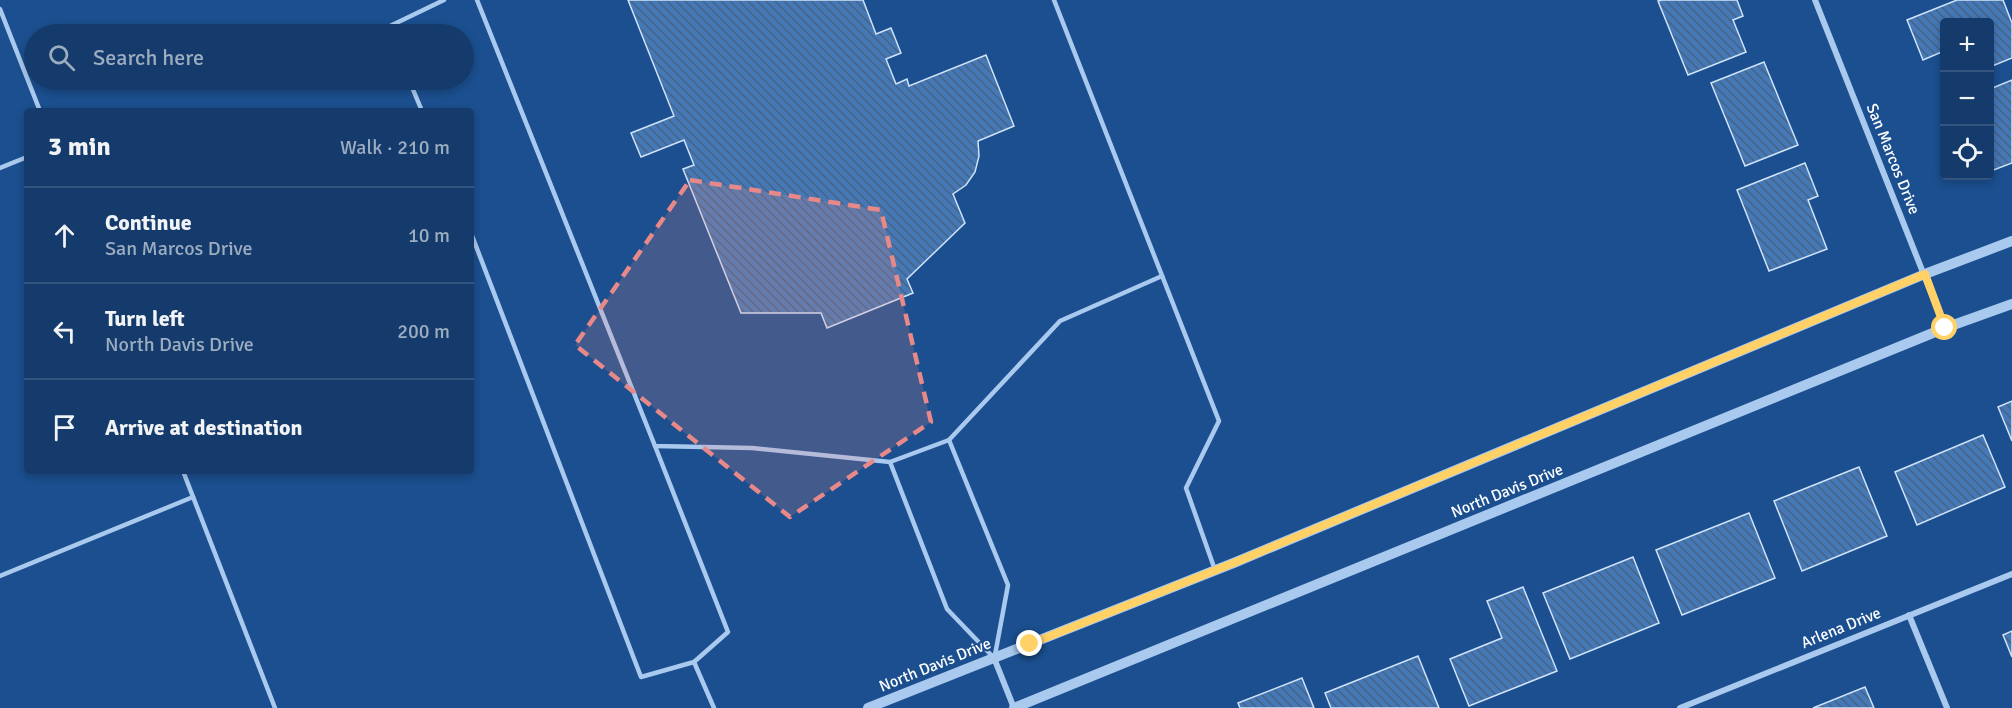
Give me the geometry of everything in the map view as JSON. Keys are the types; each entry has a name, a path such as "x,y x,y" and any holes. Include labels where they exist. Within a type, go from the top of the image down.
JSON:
{"street":[{"name":"San Marcos Drive","path":"1815,0 1945,328"},
{"name":"North Davis Drive","path":"868,708 1215,570 1925,274 2012,241"},
{"name":"North Davis Drive","path":"1014,708 1945,328 2012,304"},
{"name":"Arlena Drive","path":"1680,708 2012,574"},
{"path":"1909,615 1947,708"},
{"path":"994,658 1014,708"}],"lane":[{"path":"394,24 444,0"},
{"path":"474,241 641,677 694,663 728,632 477,0"},
{"path":"1054,0 1219,421 1186,488 1215,570"},
{"path":"0,9 24,70"},
{"path":"32,90 39,108"},
{"path":"413,90 421,108"},
{"path":"0,168 24,158"},
{"path":"655,446 752,448 890,462 949,440 1060,321 1162,276"},
{"path":"949,440 1008,585 994,658"},
{"path":"890,462 947,609 994,658"},
{"path":"184,474 275,708"},
{"path":"0,576 193,497"},
{"path":"694,663 714,708"}],"highlighted area":[{"path":"690,180 881,210 931,422 790,517 575,345"}],"building":[{"path":"628,0 863,0 876,34 891,28 901,53 886,59 896,84 907,79 909,86 986,55 1014,126 978,141 979,156 975,172 966,185 953,194 965,223 907,279 913,293 827,328 821,313 741,313 683,169 694,165 684,140 641,157 631,133 674,116"},
{"path":"1737,0 1743,16 1733,20 1746,52 1688,75 1658,1"},
{"path":"1957,0 2003,0 2012,23 2012,58 1994,65 1994,18 1940,18 1940,53 1923,60 1907,20"},
{"path":"1764,62 1798,145 1745,166 1711,83"},
{"path":"2012,80 2012,163 1994,170 1994,126 1994,87"},
{"path":"1805,163 1818,196 1808,200 1827,249 1769,271 1737,190"},
{"path":"2012,401 2012,441 1998,407"},
{"path":"1983,435 2005,487 1917,525 1895,472"},
{"path":"1859,467 1887,536 1802,571 1774,501"},
{"path":"1749,513 1775,578 1682,615 1656,550"},
{"path":"1633,557 1659,623 1570,659 1543,593"},
{"path":"1523,587 1557,671 1469,706 1450,659 1502,638 1487,601"},
{"path":"2012,631 2012,657 2003,635"},
{"path":"1418,656 1439,708 1331,708 1325,693"},
{"path":"1302,678 1314,708 1240,708 1238,703"},
{"path":"1865,687 1874,708 1813,708"}],"route":[{"path":"1030,644 1236,562 1925,274 1945,328"}]}
